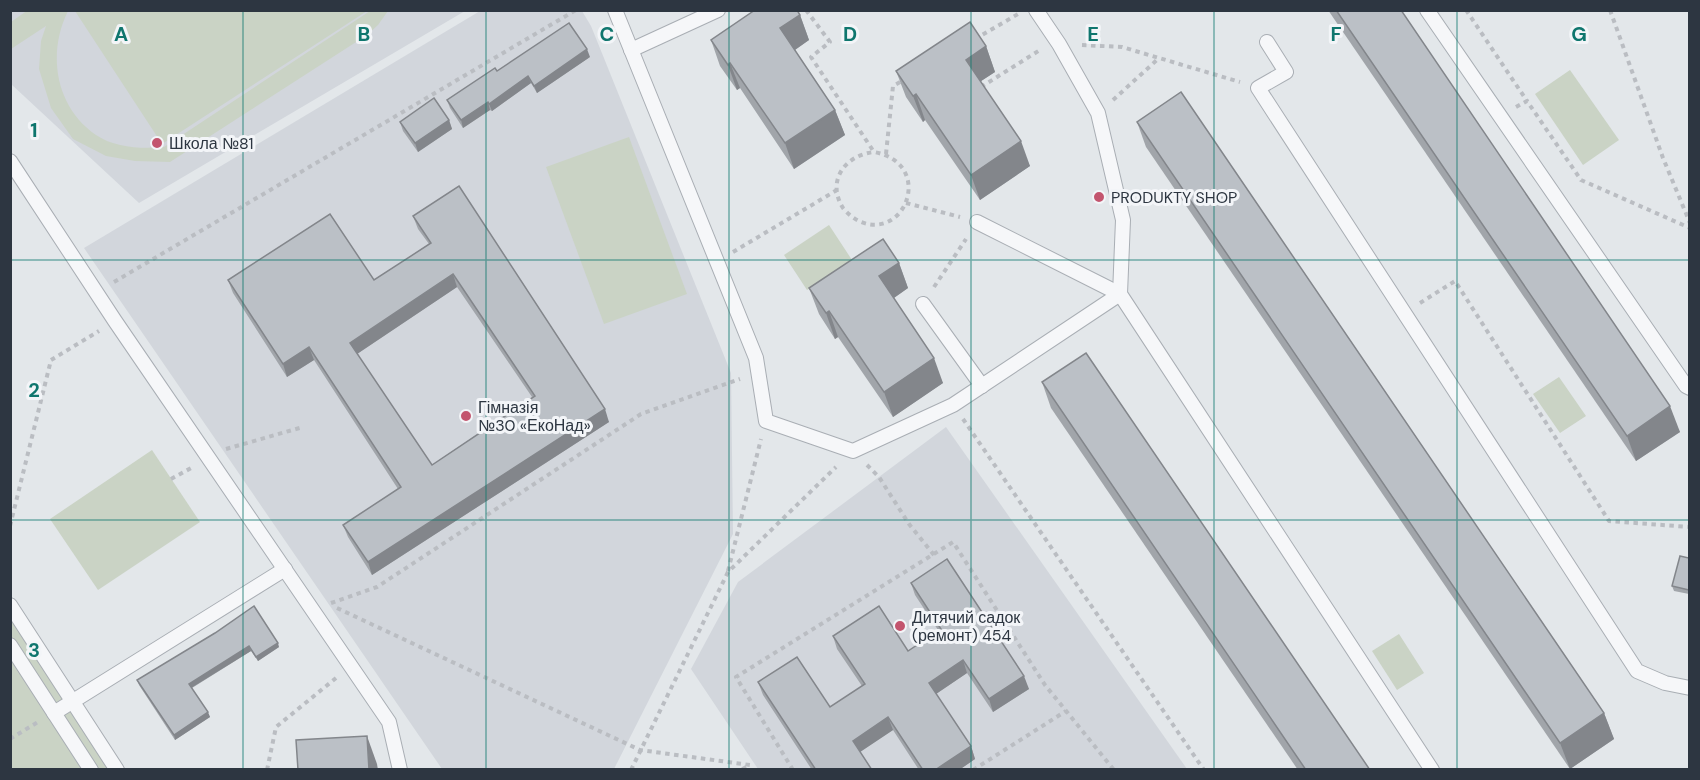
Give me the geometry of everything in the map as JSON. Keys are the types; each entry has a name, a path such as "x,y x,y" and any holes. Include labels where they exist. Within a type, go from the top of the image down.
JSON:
{"lane":[{"path":"615,10 756,358 766,421 853,451 953,405 1120,294"},
{"path":"631,50 718,10"},
{"path":"1036,10 1098,113 1123,219 1120,294"},
{"path":"1427,10 1689,388"},
{"path":"1267,42 1286,72 1258,88 1637,671 1665,683 1689,688"},
{"path":"10,161 115,321 389,722 400,770"},
{"path":"977,222 1120,294 1432,770"},
{"path":"923,304 982,386"},
{"path":"54,713 285,569"},
{"path":"10,605 117,770"},
{"path":"10,645 91,770"}],"path":[{"path":"97,292 576,10"},
{"path":"806,10 830,42 811,57 874,152"},
{"path":"973,40 1023,10"},
{"path":"1466,10 1581,180 1689,228"},
{"path":"1610,10 1689,223"},
{"path":"971,93 1057,42 1122,47 1258,88"},
{"path":"1098,113 1159,58"},
{"path":"886,154 893,86 913,75"},
{"path":"1501,117 1527,100"},
{"path":"862,153 886,154 904,169 909,180 906,203 890,220 878,224 866,224 846,212 837,190 838,178 843,167 862,153"},
{"path":"717,262 837,190"},
{"path":"906,203 977,222 923,304"},
{"path":"1404,313 1455,280 1609,521 1689,527"},
{"path":"10,526 51,360 115,321"},
{"path":"741,770 750,765 640,750 328,604 378,587 641,414 758,371"},
{"path":"953,405 1204,770"},
{"path":"631,770 728,572 766,421"},
{"path":"171,479 222,450 303,427"},
{"path":"728,572 853,451 879,477 909,524 934,555"},
{"path":"793,770 736,677 953,542 1045,685 1114,770"},
{"path":"267,770 276,727 351,666"},
{"path":"973,770 1066,711"},
{"path":"10,738 38,722"}],"shaded area":[{"name":"Школа №81","path":"10,11 465,11 139,203 11,84"},
{"name":"Гімназія №30 «ЕкоНад»","path":"480,11 582,11 591,26 731,373 733,534 614,769 442,769 84,248"},
{"name":"Дитячий садок (ремонт) 454","path":"946,427 1187,769 758,769 691,669 738,582"}],"green space":[{"path":"28,10 68,11 61,27 58,44 59,78 71,110 82,123 96,135 112,143 147,148 164,147 370,11 388,11 367,35 170,162 135,161 106,156 73,139 51,108 39,69 41,41 46,26 11,49 11,22"},
{"path":"75,11 367,11 162,144"},
{"path":"1570,70 1619,140 1583,165 1535,94"},
{"path":"629,137 687,294 604,324 546,167"},
{"path":"829,225 852,260 807,290 784,255"},
{"path":"1559,377 1586,416 1560,433 1533,394"},
{"path":"152,450 200,522 98,590 50,519"},
{"path":"10,599 118,769 11,769"},
{"path":"1399,634 1424,673 1397,690 1372,651"}],"building":[{"path":"755,10 797,10 800,15 780,28 835,110 785,143 730,63 728,65 711,40"},
{"path":"1336,10 1401,10 1670,406 1627,436"},
{"path":"970,22 986,46 966,60 1021,141 971,175 916,94 913,96 896,71"},
{"path":"569,23 587,49 534,86 528,76 489,104 488,102 461,120 447,100 495,68 497,71"},
{"path":"1181,92 1604,713 1560,743 1137,122"},
{"path":"434,98 449,120 415,143 400,122"},
{"path":"459,186 605,409 368,562 343,525 401,487 309,347 283,364 228,280 330,214 374,280 431,243 413,216","holes":["453,274 535,396 432,465 350,343"]},
{"path":"883,239 899,263 879,276 934,358 884,392 829,311 826,313 809,288"},
{"path":"1086,353 1370,770 1306,770 1042,382"},
{"path":"1680,556 1689,558 1689,590 1672,586"},
{"path":"947,559 1024,676 989,699 963,660 929,683 971,746 935,770 923,770 888,717 853,741 872,770 816,770 758,682 797,657 830,707 865,684 833,636 879,606 908,651 941,629 911,583"},
{"path":"254,606 278,643 256,657 249,646 189,684 208,712 174,735 137,680 215,633"},
{"path":"367,736 369,770 298,770 296,740"}],"place":[{"name":"Школа №81","path":"157,143"},
{"name":"PRODUKTY SHOP","path":"1099,197"},
{"name":"Гімназія №30 «ЕкоНад»","path":"466,416"},
{"name":"Дитячий садок (ремонт) 454","path":"900,626"}]}
